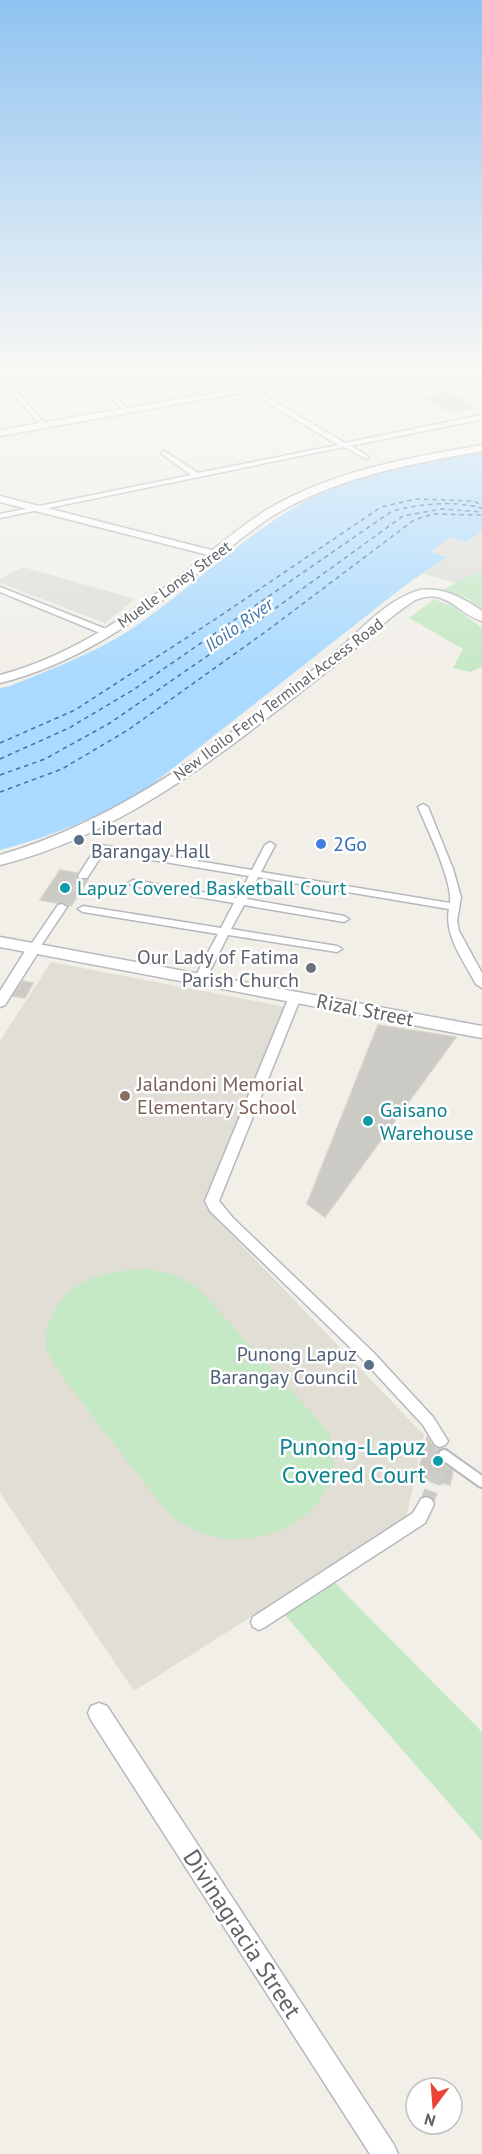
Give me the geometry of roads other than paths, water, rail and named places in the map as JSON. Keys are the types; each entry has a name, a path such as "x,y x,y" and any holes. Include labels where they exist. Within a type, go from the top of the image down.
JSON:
{"main road":[{"name":"Muelle Loney Street","path":"0,679 14,676 61,657 108,633 268,514 310,491 344,477 368,471"},
{"name":"New Iloilo Ferry Terminal Access Road","path":"0,860 70,836 148,796 223,745 411,598 423,593 451,597 482,617"},
{"name":"Rizal Street","path":"0,942 482,1032"}],"street":[{"path":"189,471 196,475"},
{"path":"0,516 218,471"},
{"path":"0,499 216,554"},
{"path":"0,590 108,633"},
{"path":"423,807 448,869 456,897 452,921 454,931 482,984"},
{"path":"200,979 270,845"},
{"path":"82,876 101,848 455,907"},
{"path":"133,883 344,919"},
{"path":"0,1002 62,908"},
{"path":"83,909 337,949"},
{"path":"295,997 212,1201 215,1208 368,1356 428,1421 440,1441"},
{"path":"444,1455 482,1482"},
{"path":"259,1622 419,1518 426,1504"},
{"name":"Divinagracia Street","path":"99,1713 385,2154"}],"water":[{"name":"Iloilo River","path":"482,471 482,531 467,542 450,537 431,552 447,557 407,584 140,794 72,826 0,850 0,688 87,654 116,639 154,613 248,539 297,506 341,484 381,472"}],"tunnel":[{"path":"62,907 83,876"},
{"path":"426,1504 441,1466 440,1441"}],"place":[{"name":"Libertad Barangay Hall","path":"79,840"},
{"name":"2Go","path":"321,844"},
{"name":"Lapuz Covered Basketball Court","path":"65,888"},
{"name":"Our Lady of Fatima Parish Church","path":"311,968"},
{"name":"Jalandoni Memorial Elementary School","path":"125,1096"},
{"name":"Gaisano Warehouse","path":"368,1121"},
{"name":"Punong Lapuz Barangay Council","path":"369,1365"},
{"name":"Punong-Lapuz Covered Court","path":"438,1461"}]}
